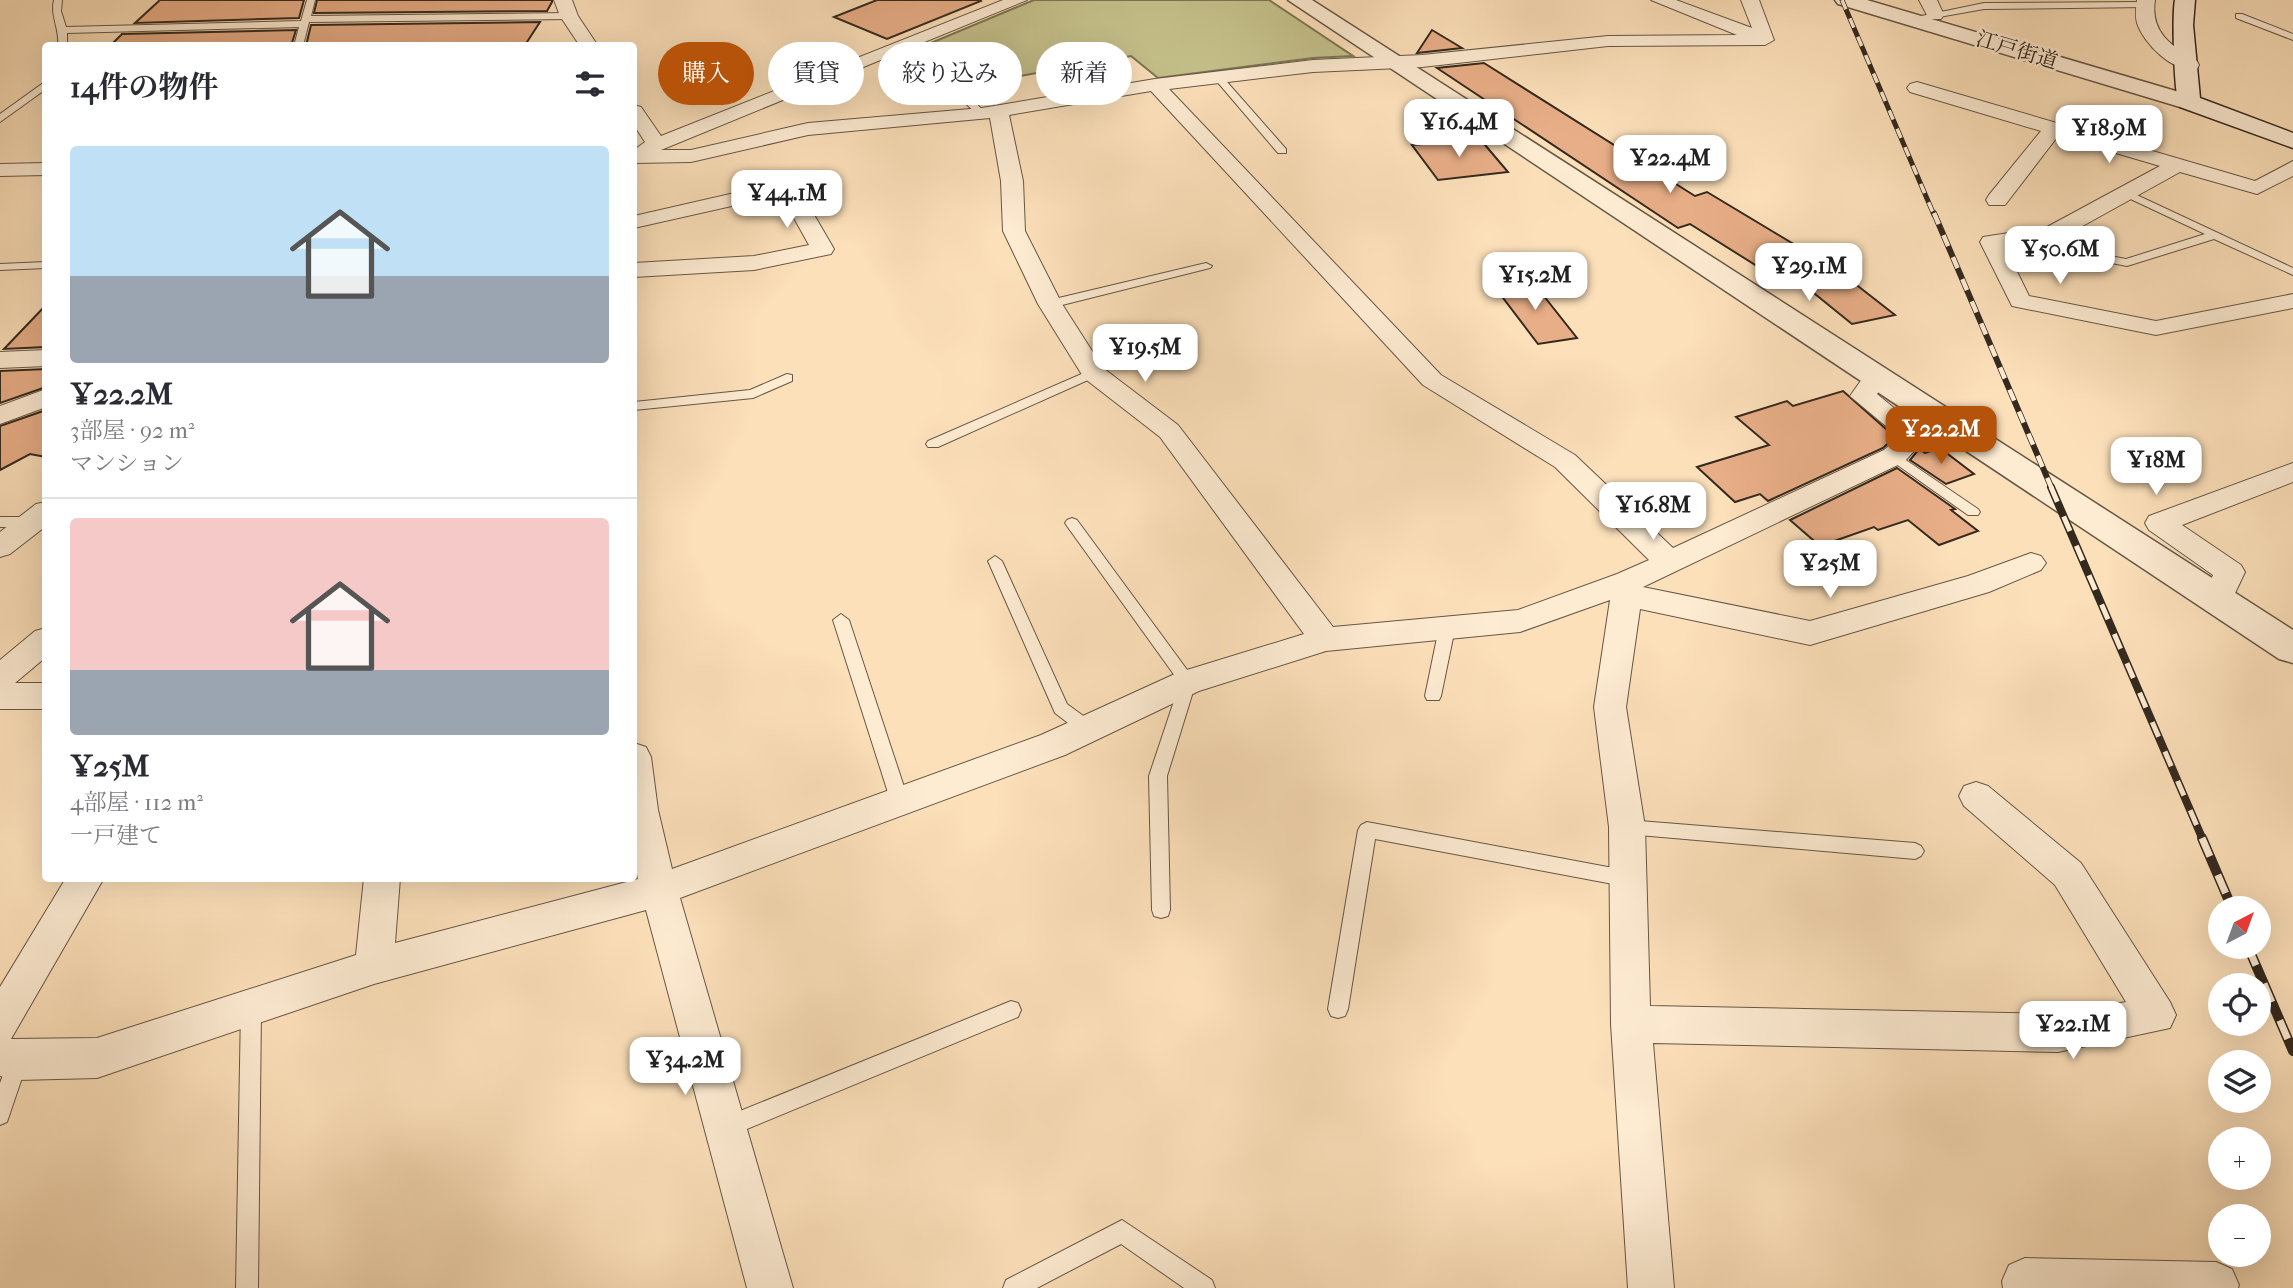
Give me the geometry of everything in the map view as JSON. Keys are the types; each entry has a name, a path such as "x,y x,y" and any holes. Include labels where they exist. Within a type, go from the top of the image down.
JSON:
{"street":[{"path":"912,42 1018,0"},
{"path":"1298,0 2293,649"},
{"path":"1660,0 1696,11 1765,40"},
{"path":"1750,0 1765,40"},
{"name":"江戸街道","path":"1845,0 2188,102 2293,141"},
{"path":"2185,0 2182,27 2189,65 2188,102"},
{"path":"2145,3 2146,23 2160,46 2189,65"},
{"path":"566,8 587,42"},
{"path":"637,156 691,156 808,129 991,113 1217,76 1608,41 1765,40"},
{"path":"637,154 878,56"},
{"path":"1155,85 1432,380 1565,461 1669,562"},
{"path":"1917,89 2257,188 2293,167"},
{"path":"991,113 1012,181 1014,231 1050,304 1093,373 1169,431 1325,639"},
{"path":"637,116 656,145"},
{"path":"1997,200 2054,127"},
{"path":"2179,164 2053,233 1991,242 2020,301 2156,328 2293,302"},
{"path":"0,170 42,169"},
{"path":"637,221 787,187 823,249 754,263 637,270"},
{"path":"0,360 42,358"},
{"path":"9,1058 97,1058 374,966 660,890 1053,746 1188,682 1325,639 1520,621 1628,588 1669,562 1894,456 1915,436 1863,396 1876,377"},
{"path":"0,416 42,399"},
{"path":"2217,600 2230,572 2159,523 2293,472"},
{"path":"0,547 41,519"},
{"path":"1628,588 1810,633 1978,584 2031,563"},
{"path":"1628,588 1610,707 1627,827 1631,1024 1651,1288"},
{"path":"0,678 42,642"},
{"path":"0,696 42,696"},
{"path":"637,784 640,810 660,890 770,1288"},
{"path":"1631,1024 2058,1033 2155,1015 2068,874 1976,796"},
{"path":"0,1024 84,882"},
{"path":"374,966 382,882"},
{"path":"2026,1288 2025,1281 2216,1285"}],"lane":[{"path":"58,0 57,14 64,30 62,42"},
{"path":"299,42 311,0"},
{"path":"1911,19 1931,7 2145,3"},
{"path":"64,30 566,8"},
{"path":"2239,16 2293,37"},
{"path":"1217,76 1282,151"},
{"path":"0,119 42,90"},
{"path":"981,105 991,113"},
{"path":"2126,193 2293,272"},
{"path":"2008,240 2127,263 2214,234"},
{"path":"0,267 42,265"},
{"path":"1050,304 1206,266"},
{"path":"933,444 1093,373"},
{"path":"637,406 753,394 787,378"},
{"path":"1894,456 1973,512"},
{"path":"0,522 41,519"},
{"path":"1072,523 1188,682 1158,776 1161,910"},
{"path":"995,561 1061,708 1087,728"},
{"path":"841,620 900,802"},
{"path":"1433,696 1447,628"},
{"path":"1627,827 1915,851"},
{"path":"1338,1009 1367,830 1629,879"},
{"path":"247,1288 251,1009"},
{"path":"725,1127 1011,1010"},
{"path":"0,1115 9,1058"},
{"path":"1014,1288 1122,1231 1204,1288"}],"shaded area":[{"path":"1034,0 1269,0 1353,56 1313,58 1158,78 1132,57 1132,42 1036,42 1036,73 1022,76 1022,42 933,42"}],"building":[{"path":"160,0 304,0 299,18 135,23"},
{"path":"317,0 552,2 547,11 314,13"},
{"path":"877,0 981,1 887,39 834,17"},
{"path":"540,22 527,42 307,42 311,25"},
{"path":"296,30 292,42 114,42 122,34"},
{"path":"1432,30 1462,48 1417,53"},
{"path":"1484,63 1695,196 1707,192 1840,272 1895,315 1852,324 1789,273 1776,278 1690,224 1678,228 1437,68"},
{"path":"1480,139 1508,172 1438,180 1412,145"},
{"path":"1532,281 1577,338 1538,344 1494,286"},
{"path":"42,309 42,347 4,349"},
{"path":"42,369 42,388 0,403 0,371"},
{"path":"1843,391 1895,437 1883,448 1768,501 1760,494 1735,502 1697,467 1769,445 1736,417 1787,401 1793,406"},
{"path":"42,411 42,456 30,454 0,470 0,426"},
{"path":"1940,448 1974,474 1946,484 1910,460 1919,449 1925,453"},
{"path":"1897,468 1955,509 1951,510 1978,531 1939,545 1908,520 1878,530 1874,527 1820,546 1790,520"}],"railway":[{"path":"1842,0 1934,215"},
{"path":"1934,213 2052,489"},
{"path":"2051,487 2203,840"},
{"path":"2202,838 2227,896"},
{"path":"2253,959 2293,1051"}]}
